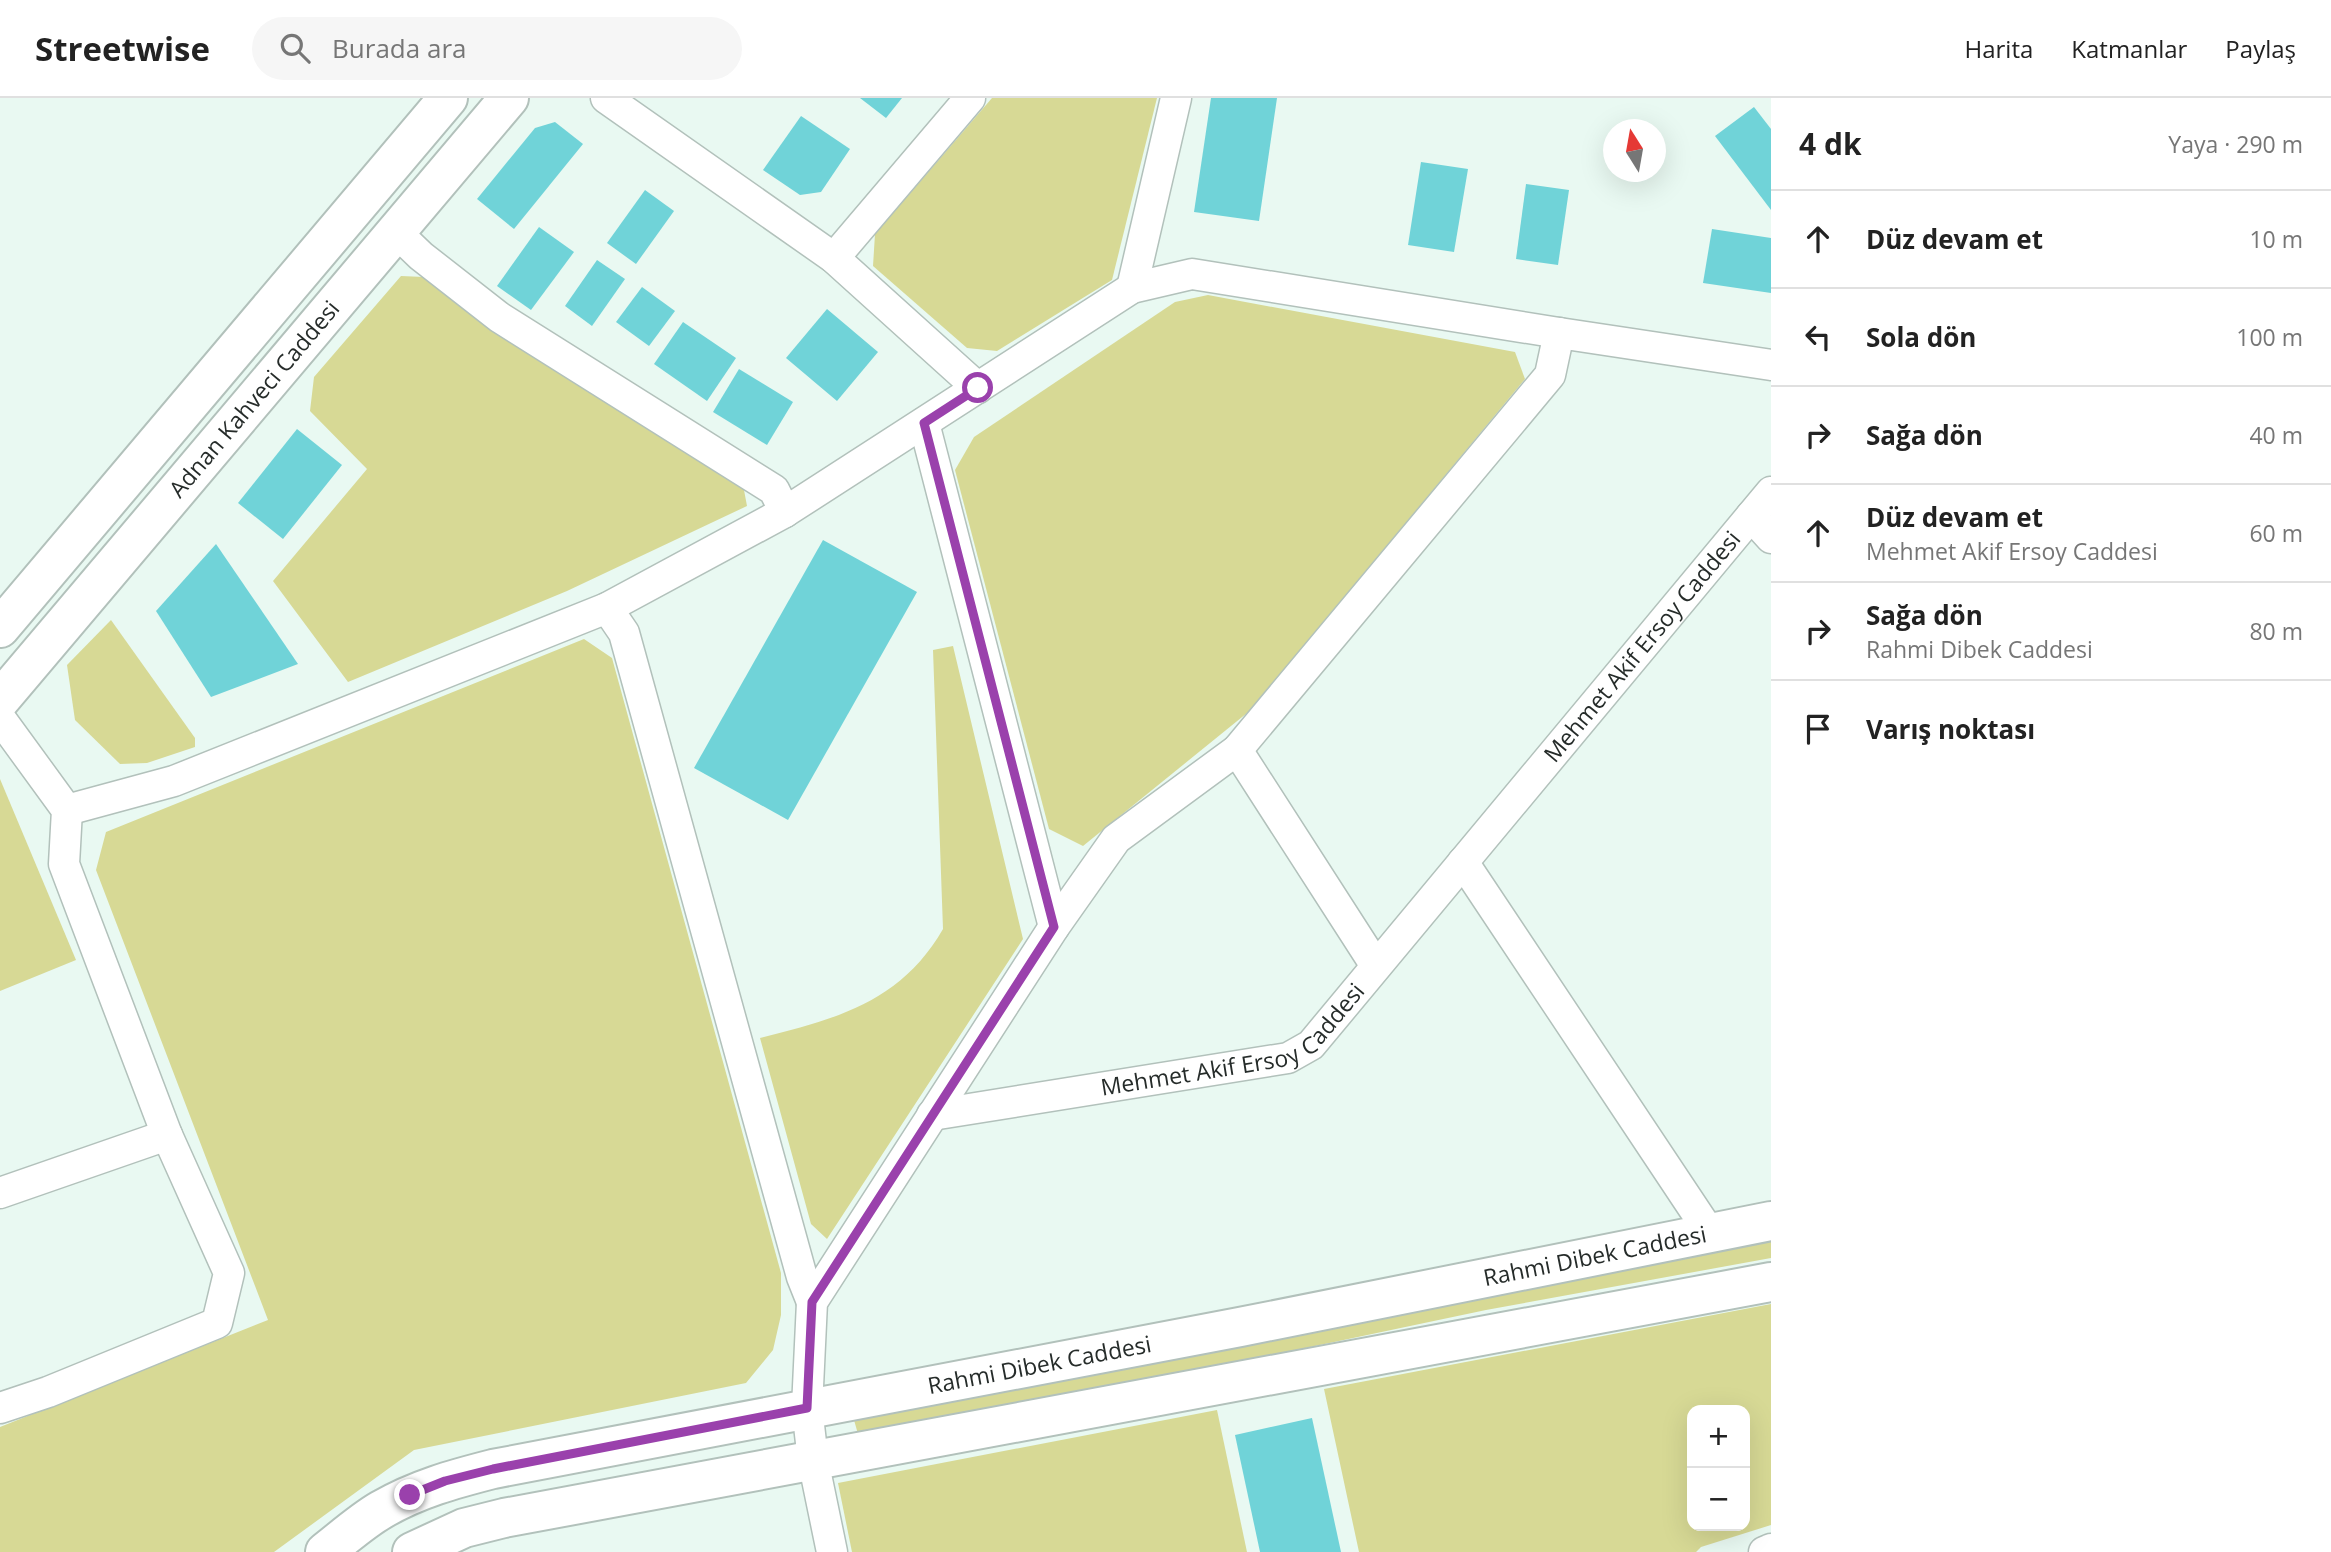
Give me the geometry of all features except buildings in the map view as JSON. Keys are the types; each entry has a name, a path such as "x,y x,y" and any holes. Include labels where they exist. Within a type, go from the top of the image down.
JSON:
{"main road":[{"name":"Adnan Kahveci Caddesi","path":"0,628 448,98"},
{"name":"Adnan Kahveci Caddesi","path":"0,700 509,98"},
{"name":"Rahmi Dibek Caddesi","path":"325,1552 379,1511 410,1495 445,1481 493,1469 1240,1327 1771,1220"},
{"path":"412,1552 464,1528 504,1518 1771,1282"}],"street":[{"path":"606,98 834,258 978,388"},
{"path":"834,258 970,98"},
{"path":"1132,288 1176,98"},
{"path":"396,232 421,256 499,317 774,490 785,512"},
{"path":"67,810 174,781 607,608 785,512 1132,288 1192,274 1771,365"},
{"path":"812,1302 1054,927 1116,839 1237,750 1549,375 1559,333"},
{"path":"924,423 1054,927"},
{"name":"Mehmet Akif Ersoy Caddesi","path":"932,1115 1288,1058 1311,1045 1771,492"},
{"path":"1751,516 1771,538"},
{"path":"607,608 624,633 802,1277 812,1302 807,1408 813,1460 832,1552"},
{"path":"0,718 67,810 64,864 167,1135 229,1273 217,1324 48,1392 0,1408"},
{"path":"1237,750 1376,966"},
{"path":"1463,862 1710,1233"},
{"path":"0,1193 167,1135"},
{"path":"1764,1552 1771,1549"}],"green space":[{"path":"992,98 1157,98 1112,280 997,351 967,348 873,266 875,234"},
{"path":"401,276 424,277 471,315 744,490 747,506 567,591 348,682 273,581 367,469 310,411 314,377"},
{"path":"1208,295 1515,352 1525,379 1252,709 1083,846 1049,829 955,470 974,437 1175,302"},
{"path":"111,620 195,738 195,747 147,763 120,764 75,720 67,665"},
{"path":"584,639 612,658 781,1273 781,1315 773,1350 746,1383 414,1450 274,1552 0,1552 0,1427 268,1320 96,870 106,832"},
{"path":"953,646 1023,939 827,1239 811,1224 760,1038 840,1014 887,991 926,954 943,929 933,650"},
{"path":"0,779 76,960 0,991"},
{"path":"1771,1241 1771,1258 1486,1310 1196,1371 858,1434 854,1420"},
{"path":"1771,1304 1771,1525 1701,1547 1696,1552 1359,1552 1324,1389"},
{"path":"1217,1410 1247,1552 852,1552 838,1483"}],"route":[{"path":"410,1495 445,1481 493,1469 807,1408 812,1302 1054,927 924,423 978,388"}]}
